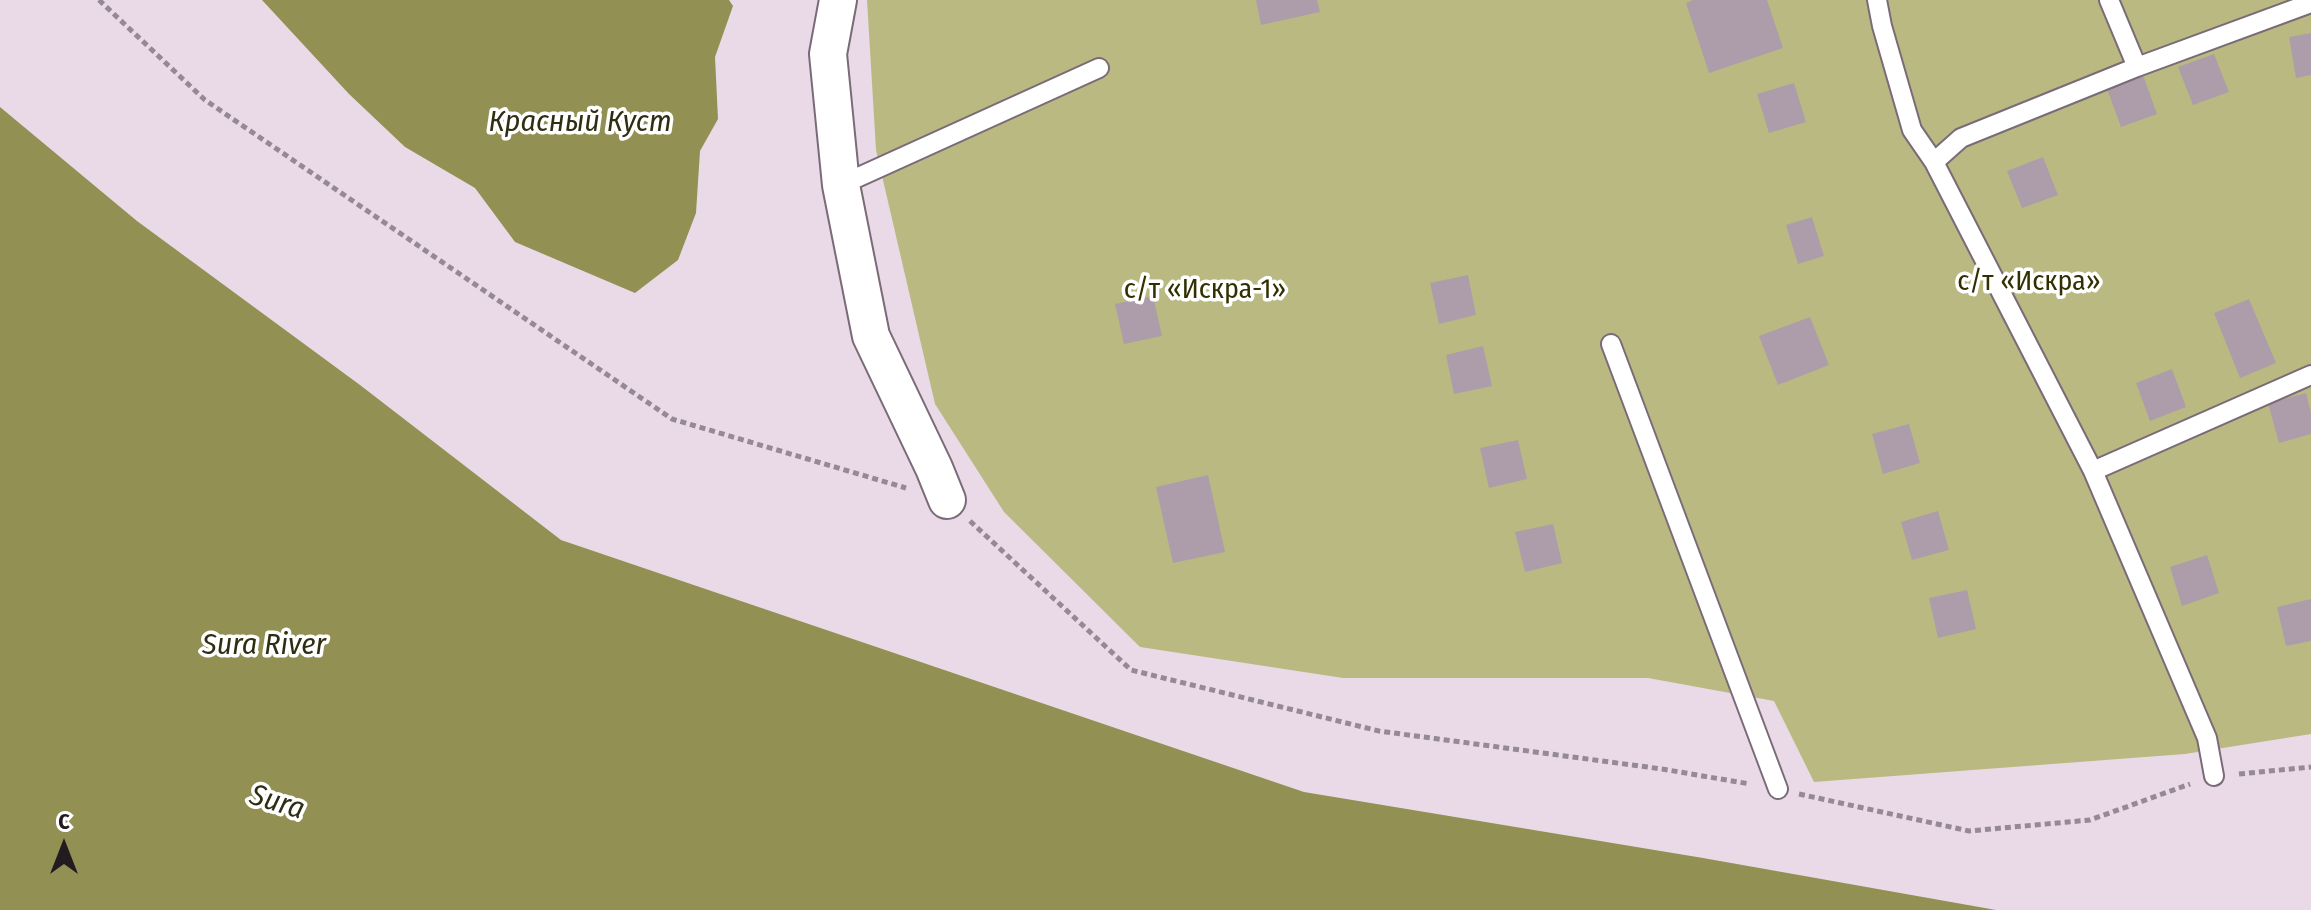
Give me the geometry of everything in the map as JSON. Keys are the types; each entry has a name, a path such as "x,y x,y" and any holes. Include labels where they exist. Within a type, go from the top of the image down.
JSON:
{"street":[{"path":"838,0 828,54 841,185 871,336 947,500"}],"lane":[{"path":"1877,0 1912,130 1934,162 2093,471 2207,738 2214,776"},
{"path":"2109,0 2137,67"},
{"path":"1934,162 1961,138 2137,67 2311,3"},
{"path":"841,185 1099,68"},
{"path":"1611,344 1778,789"},
{"path":"2093,471 2311,375"}],"path":[{"path":"99,0 205,100 672,419 947,500 1131,670 1379,731 1662,769 1778,789 1969,831 2090,820 2214,776 2311,767"}],"green space":[{"path":"867,0 2311,0 2311,734 2185,754 1814,782 1774,701 1648,678 1343,678 1140,647 1004,512 935,404 876,150"}],"water":[{"name":"Красный Куст","path":"262,0 729,0 733,6 715,57 718,119 700,151 696,213 678,260 635,293 515,242 475,188 405,147 349,94"},
{"name":"Sura River","path":"0,107 137,221 360,385 561,540 1304,792 1996,910 0,910"}],"building":[{"path":"1256,0 1317,0 1320,12 1261,25"},
{"path":"1693,0 1767,0 1783,48 1709,73 1686,3"},
{"path":"2311,33 2311,75 2296,78 2289,37"},
{"path":"2214,54 2229,92 2193,105 2178,67"},
{"path":"2143,75 2157,114 2121,127 2107,89"},
{"path":"1794,83 1806,122 1769,133 1757,94"},
{"path":"2043,157 2058,195 2022,208 2007,171"},
{"path":"1812,217 1824,256 1798,264 1786,225"},
{"path":"1468,275 1476,315 1439,324 1430,283"},
{"path":"1153,296 1162,336 1124,344 1115,304"},
{"path":"2249,299 2276,363 2240,378 2214,313"},
{"path":"1810,317 1829,365 1778,385 1759,336"},
{"path":"1483,346 1492,386 1454,394 1446,355"},
{"path":"2172,369 2186,407 2150,421 2136,383"},
{"path":"2306,393 2311,413 2311,434 2279,443 2268,403"},
{"path":"1909,424 1920,463 1883,474 1872,434"},
{"path":"1518,440 1527,479 1489,488 1480,448"},
{"path":"1208,475 1225,552 1173,563 1156,487"},
{"path":"1938,511 1949,550 1912,560 1901,522"},
{"path":"1553,524 1562,563 1525,572 1515,532"},
{"path":"2207,555 2219,593 2182,606 2170,567"},
{"path":"1967,590 1976,629 1938,638 1929,598"},
{"path":"2311,599 2311,641 2286,646 2277,607"}],"park label":[{"name":"с/т «Искра»","path":"2029,282"},
{"name":"с/т «Искра-1»","path":"1205,290"}],"water label":[{"name":"Sura","path":"277,803"}]}
